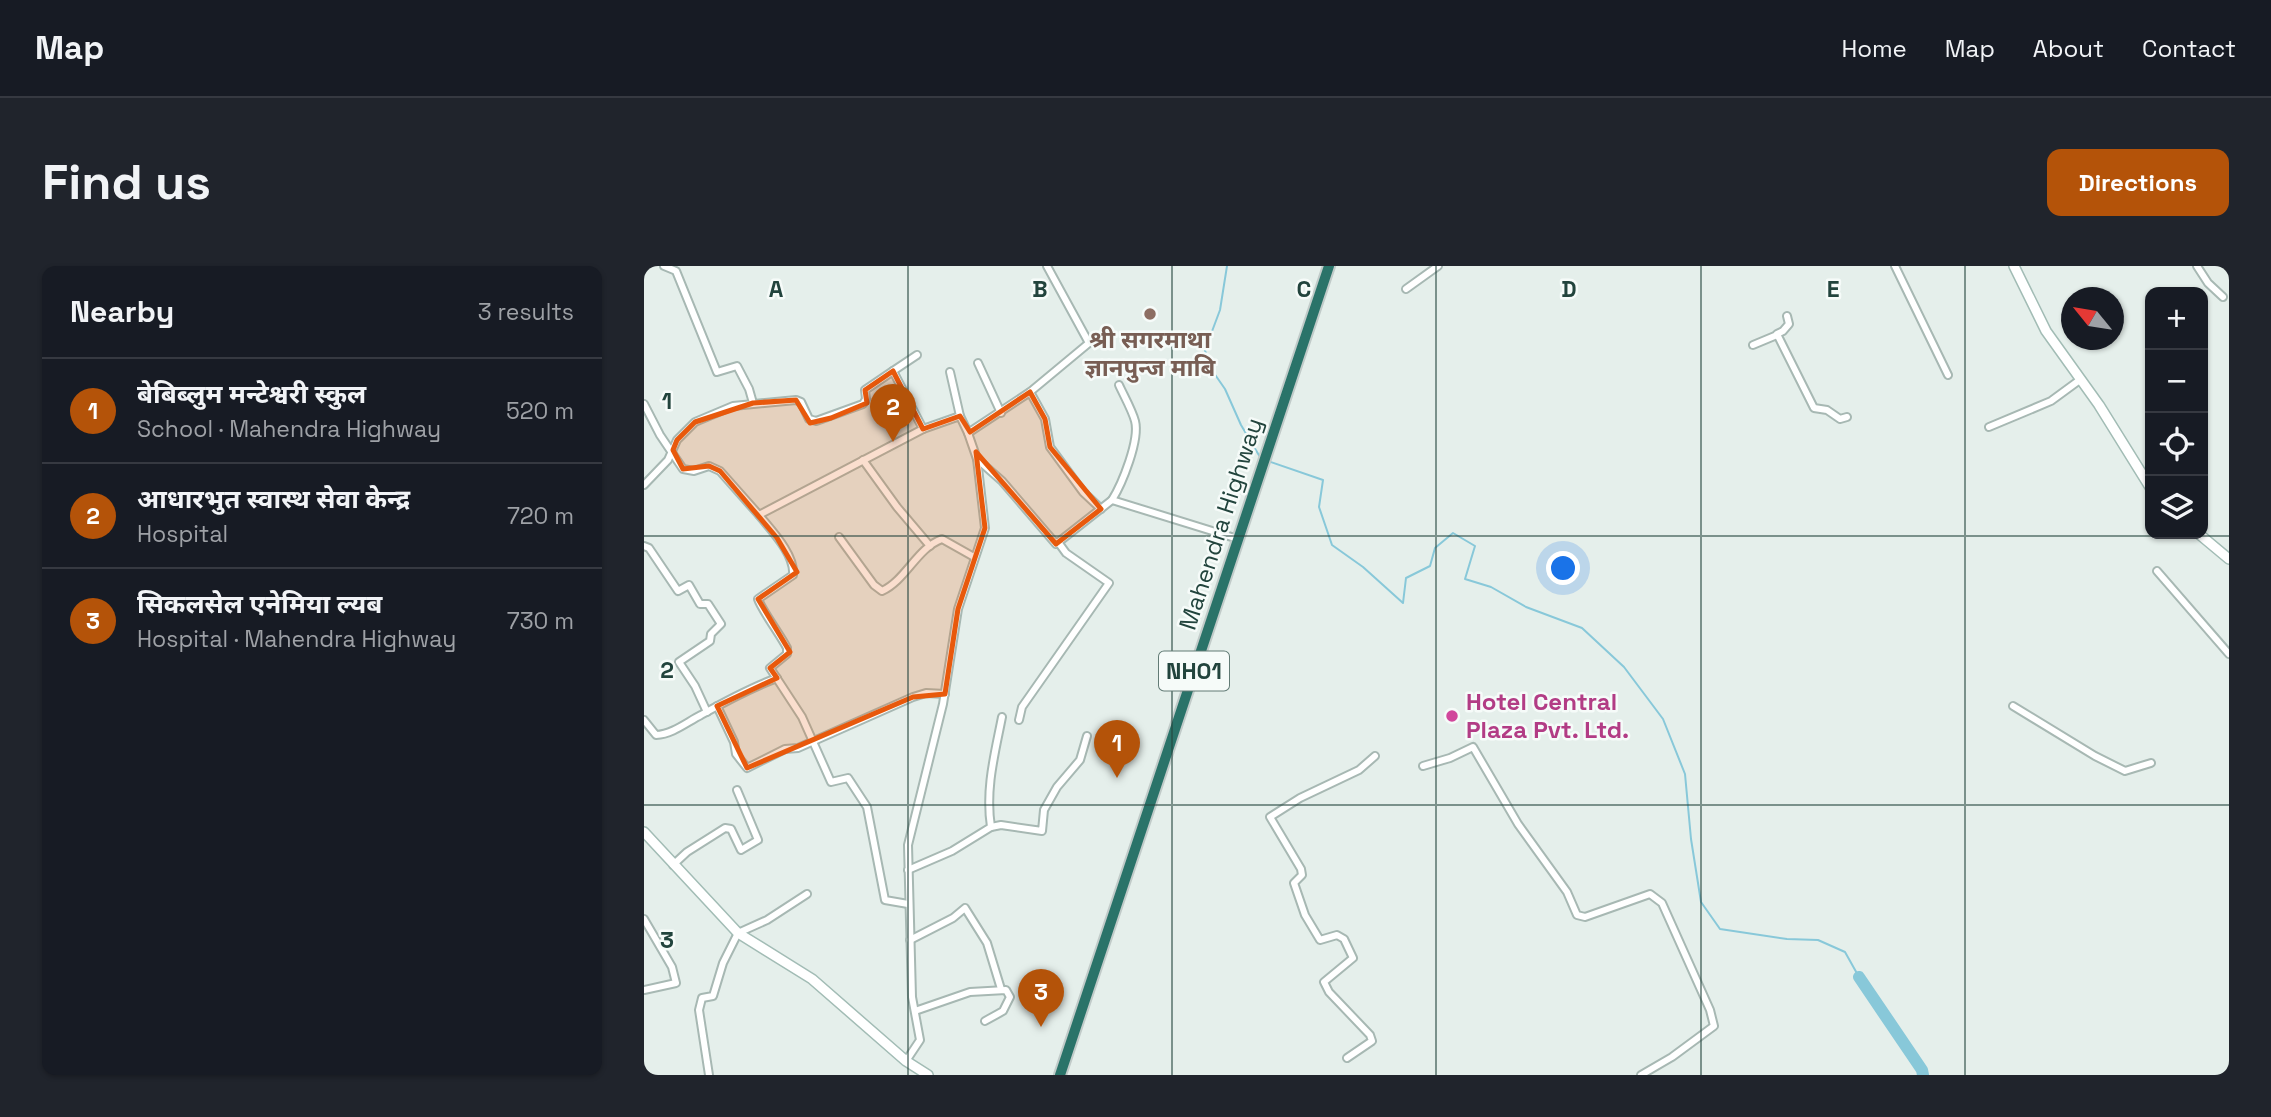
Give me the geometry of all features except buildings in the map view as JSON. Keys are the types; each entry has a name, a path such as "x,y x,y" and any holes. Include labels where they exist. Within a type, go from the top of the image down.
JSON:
{"highway":[{"name":"Mahendra Highway","path":"1060,1075 1329,266"}],"street":[{"path":"664,266 676,271 717,372 737,366 753,403"},
{"path":"968,433 1030,392 1089,343 1047,266"},
{"path":"1406,289 1438,266"},
{"path":"1895,266 1948,375"},
{"path":"2014,266 2046,331 2081,379 2145,479"},
{"path":"2197,266 2208,283 2223,297"},
{"path":"1753,345 1777,335 1789,324 1787,316"},
{"path":"1777,335 1814,408 1827,410 1840,419 1847,416"},
{"path":"644,485 668,460 677,440 695,422 733,406 796,400 801,402 809,419 816,421 863,404 866,399 865,390 917,355"},
{"path":"978,363 1001,413"},
{"path":"893,371 923,429"},
{"path":"906,1061 920,1040 910,940 908,845 944,694 958,609 985,528 977,459 960,416 950,372"},
{"path":"1989,427 2051,401 2081,379"},
{"path":"977,459 1002,481 1056,544 1112,500 1119,489 1130,457 1136,423 1119,386"},
{"path":"1030,392 1045,419 1050,447 1083,492 1101,509"},
{"path":"644,404 660,435 683,468 694,471 709,466 720,471 777,538 794,567 793,575 758,599 788,648 787,654 770,668 802,717 831,782 848,778 867,807 885,900 908,904"},
{"path":"759,515 923,429 960,416"},
{"path":"863,460 891,500 930,546"},
{"path":"1112,500 1238,539"},
{"path":"839,537 874,585 882,591 904,574 930,546 942,539 974,557"},
{"path":"2205,539 2229,559"},
{"path":"1019,720 1022,707 1109,583 1066,553 1058,542"},
{"path":"644,546 649,548 678,591 689,585 700,604 708,604 722,624 711,634 710,641 679,662 695,685 707,712"},
{"path":"2157,571 2229,654"},
{"path":"644,720 656,735 663,735 681,728 758,685 777,678"},
{"path":"717,706 734,741 736,754 747,768 785,748 798,748 913,697 926,693 944,694"},
{"path":"2013,706 2125,771 2151,763"},
{"path":"991,827 988,804 992,764 1002,717"},
{"path":"908,870 951,851 991,827 1001,825 1042,831 1044,810 1056,787 1080,760 1087,736"},
{"path":"1423,766 1450,758 1473,747 1518,824 1567,892 1577,915 1585,916 1650,894 1662,903 1710,1010 1714,1026 1672,1057 1640,1075"},
{"path":"1347,1058 1372,1041 1370,1035 1329,992 1324,982 1353,958 1344,939 1337,934 1320,940 1294,883 1302,875 1301,869 1270,817 1300,798 1359,770 1375,756"},
{"path":"673,865 687,852 725,828 731,829 741,850 758,840 737,790"},
{"path":"644,832 738,933 812,979 906,1061 928,1075"},
{"path":"709,1075 699,1010 702,998 713,996 723,963 738,933 767,920 807,894"},
{"path":"910,940 953,918 965,908 987,943 1001,989"},
{"path":"644,919 672,967 676,983 644,990"},
{"path":"915,1011 970,992 1006,990 1010,997 1003,1011 985,1021"}],"highlighted area":[{"path":"893,371 923,429 960,416 970,432 1030,392 1045,419 1050,447 1101,509 1056,544 976,452 985,528 958,609 945,694 913,697 747,768 717,706 777,678 770,668 790,652 758,599 797,572 777,538 720,471 709,466 683,469 673,450 677,440 695,422 753,403 796,400 810,423 831,418 867,403 865,390"}],"waterway":[{"path":"1227,266 1220,310 1205,350 1209,366 1225,389 1241,425 1260,457"},
{"path":"1268,461 1323,480 1319,507 1332,545 1363,567 1403,603 1406,578 1430,566 1435,548 1453,533 1475,546 1465,579 1491,587 1526,607 1582,628 1624,667 1663,719 1685,774 1691,839 1701,902 1720,929 1787,939 1818,940 1845,952 1859,977"},
{"path":"1859,977 1923,1075"}],"place":[{"name":"श्री सगरमाथा ज्ञानपुन्ज माबि","path":"1150,314"},
{"name":"आधारभुत स्वास्थ सेवा केन्द्र","path":"893,442"},
{"name":"Hotel Central Plaza Pvt. Ltd.","path":"1452,716"},
{"name":"बेबिब्लुम मन्टेश्वरी स्कुल","path":"1117,778"},
{"name":"सिकलसेल एनेमिया ल्यब","path":"1041,1027"}]}
